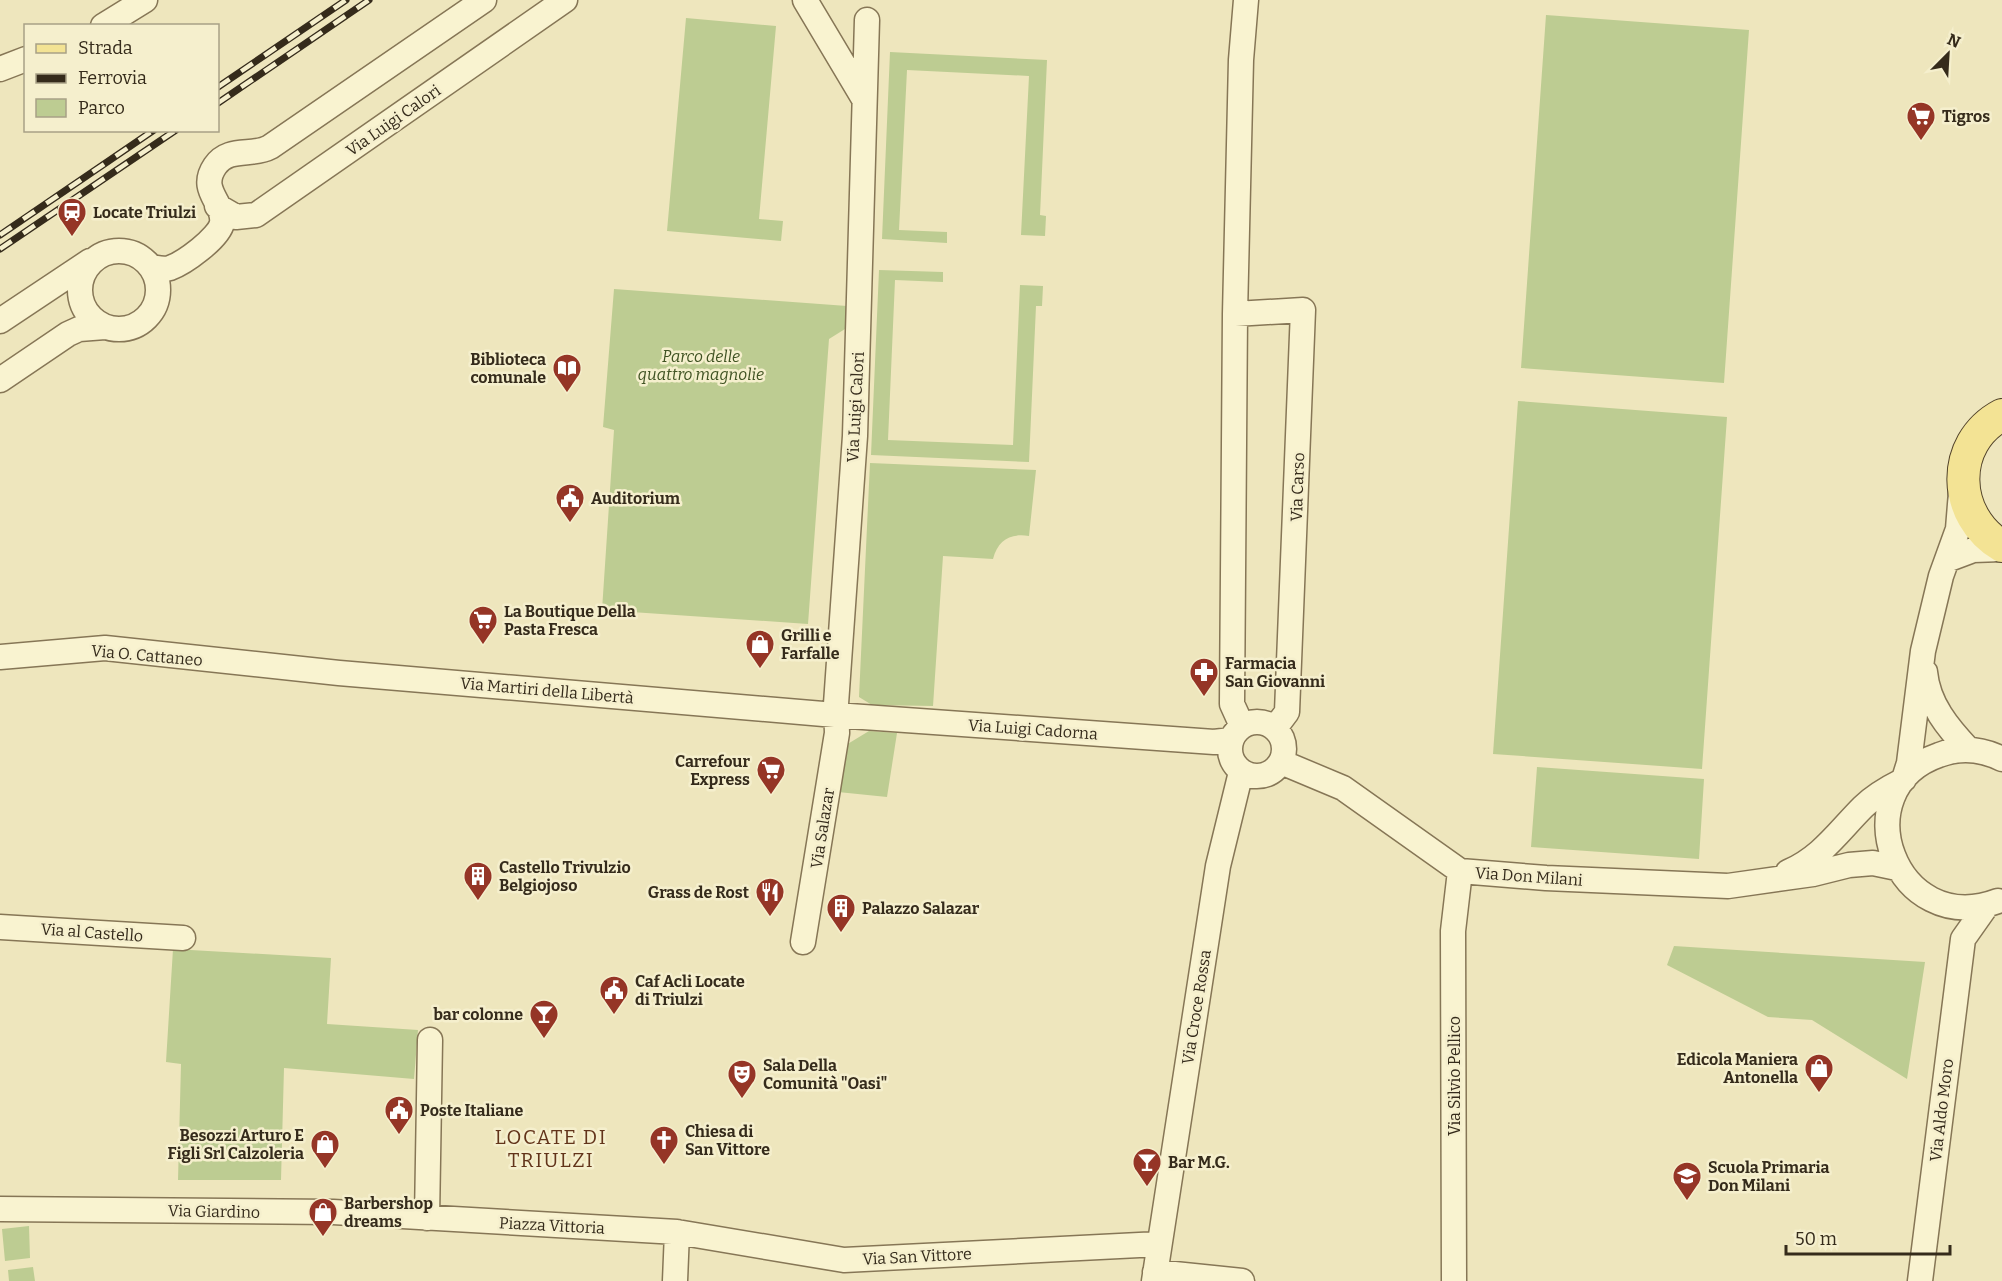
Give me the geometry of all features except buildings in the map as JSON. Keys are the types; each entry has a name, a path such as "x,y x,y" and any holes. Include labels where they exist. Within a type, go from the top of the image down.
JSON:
{"main road":[{"path":"2002,415 1984,428 1975,439 1964,466 1962,480 1964,495 1974,522 2002,548"}],"street":[{"path":"104,24 108,0"},
{"path":"106,24 145,0"},
{"path":"151,267 168,269 177,265 212,240 219,231 222,221 212,196 210,183 212,172 222,159 234,153 262,152 484,0"},
{"name":"Via Luigi Calori","path":"217,206 236,217 256,215 565,0"},
{"path":"805,0 864,99"},
{"path":"1236,733 1258,722 1275,728 1284,744 1281,762 1275,770 1259,777 1241,772 1231,758 1236,733 1232,704 1235,314 1240,60 1246,0"},
{"name":"Via Luigi Calori","path":"835,715 855,436 867,20"},
{"path":"0,69 24,60"},
{"path":"0,321 92,260 104,253 117,250 142,257 151,267 159,290 151,314 130,328 79,329 0,380"},
{"path":"92,260 85,269 79,291 87,313 105,327"},
{"name":"Via Carso","path":"1235,314 1303,310 1287,712 1275,728"},
{"path":"1962,480 1958,529 1941,576 1923,651 1909,763 1904,779 1892,800 1887,823 1889,846 1897,868 1912,887 1937,903 1963,939"},
{"path":"1949,559 1973,550 2002,548"},
{"name":"Via O. Cattaneo","path":"0,657 105,648 259,666"},
{"path":"1923,651 1926,678 1934,706 1953,733 1968,750 2002,759"},
{"name":"Via Martiri della Libertà","path":"259,666 835,715"},
{"name":"Via Luigi Cadorna","path":"835,715 1214,742 1236,733"},
{"name":"Via Salazar","path":"803,942 837,733 835,715"},
{"name":"Via Don Milani","path":"1771,878 1806,864 1835,839 1864,806 1933,757 1968,750"},
{"name":"Via Don Milani","path":"1281,762 1343,788 1461,871 1546,878 1728,886 1865,864 1897,868"},
{"name":"Via Croce Rossa","path":"1155,1277 1218,866 1241,772"},
{"name":"Via Silvio Pellico","path":"1454,1281 1453,931 1461,871"},
{"path":"1937,903 1967,908 1995,902"},
{"name":"Via Aldo Moro","path":"1920,1281 1963,939 1995,902"},
{"name":"Via al Castello","path":"0,927 183,938"},
{"path":"427,1218 430,1041"},
{"name":"Via Giardino","path":"0,1209 322,1212 427,1218"},
{"name":"Piazza Vittoria","path":"427,1218 676,1232"},
{"path":"675,1281 676,1232"},
{"name":"Via San Vittore","path":"676,1232 844,1260 1159,1244"},
{"path":"1155,1277 1242,1281"}],"green space":[{"path":"1546,15 1749,30 1724,383 1521,368"},
{"path":"686,18 776,26 759,219 783,221 781,241 667,231"},
{"path":"890,52 1047,60 1040,215 1046,216 1045,236 1021,235 1029,76 907,70 899,230 947,232 947,243 882,239"},
{"path":"879,270 943,272 943,282 895,280 888,440 1013,445 1020,285 1043,286 1042,306 1036,306 1029,462 871,455"},
{"name":"Parco delle quattro magnolie","path":"614,289 847,306 845,329 829,339 808,624 602,610 614,430 603,427"},
{"path":"1518,401 1727,417 1702,769 1493,754"},
{"path":"870,463 1036,470 1029,536 1022,535 1006,539 998,547 993,559 943,556 933,706 872,705 859,697"},
{"path":"869,731 897,733 887,797 838,792 846,745"},
{"path":"1537,767 1704,779 1699,859 1531,847"},
{"path":"1674,946 1925,962 1907,1079 1812,1020 1768,1017 1667,965"},
{"path":"173,949 331,958 327,1024 418,1030 414,1079 284,1068 281,1180 178,1180 181,1064 166,1062"},
{"path":"29,1226 30,1258 5,1261 2,1229"},
{"path":"33,1267 35,1281 9,1281 8,1270"}],"railway":[{"path":"219,86 346,0"},
{"path":"219,102 369,0"},
{"path":"0,235 151,132"},
{"path":"0,249 173,132"}],"place":[{"name":"Tigros","path":"1921,142"},
{"name":"Locate Triulzi","path":"72,238"},
{"name":"Biblioteca comunale","path":"567,394"},
{"name":"Auditorium","path":"570,524"},
{"name":"La Boutique Della Pasta Fresca","path":"483,646"},
{"name":"Grilli e Farfalle","path":"760,670"},
{"name":"Farmacia San Giovanni","path":"1204,698"},
{"name":"Carrefour Express","path":"771,796"},
{"name":"Castello Trivulzio Belgiojoso","path":"478,902"},
{"name":"Grass de Rost","path":"770,918"},
{"name":"Palazzo Salazar","path":"841,934"},
{"name":"Caf Acli Locate di Triulzi","path":"614,1016"},
{"name":"bar colonne","path":"544,1040"},
{"name":"Edicola Maniera Antonella","path":"1819,1094"},
{"name":"Sala Della Comunità \"Oasi\"","path":"742,1100"},
{"name":"Poste Italiane","path":"399,1136"},
{"name":"Chiesa di San Vittore","path":"664,1166"},
{"name":"Besozzi Arturo E Figli Srl Calzoleria","path":"325,1170"},
{"name":"Bar M.G.","path":"1147,1188"},
{"name":"Scuola Primaria Don Milani","path":"1687,1202"},
{"name":"Barbershop dreams","path":"323,1238"}],"district":[{"name":"LOCATE DI TRIULZI","path":"551,1148"}]}
